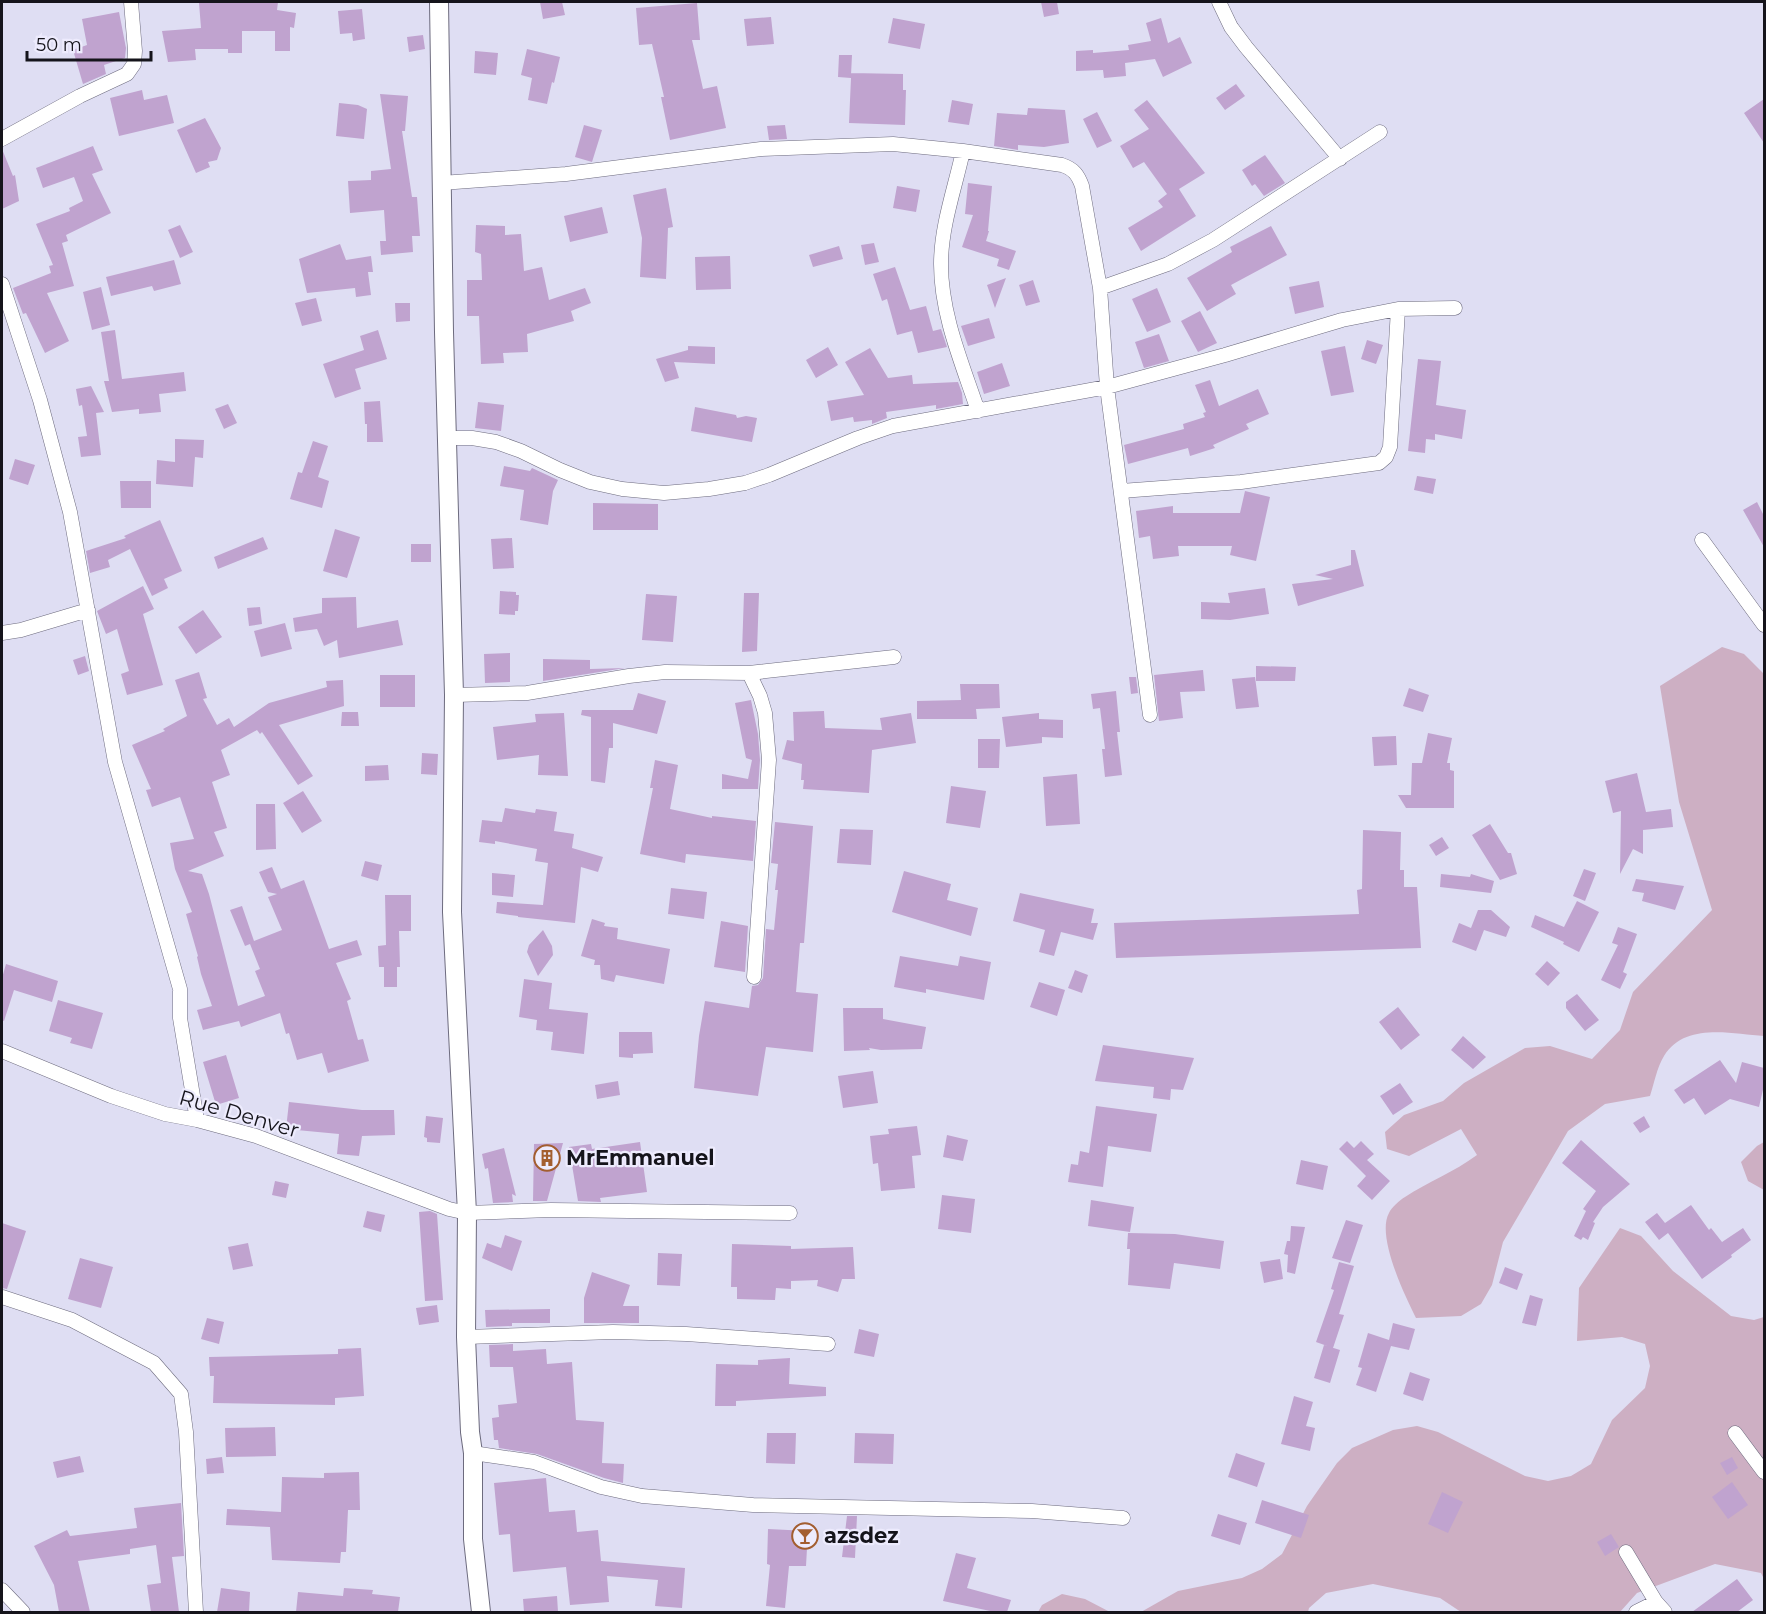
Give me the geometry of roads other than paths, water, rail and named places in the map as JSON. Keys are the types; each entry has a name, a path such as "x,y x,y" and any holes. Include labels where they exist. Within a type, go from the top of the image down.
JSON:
{"main road":[{"path":"439,2 441,183 454,695 452,912 467,1213 466,1337 473,1453 473,1539 481,1612"}],"street":[{"path":"2,139 80,96 128,74 134,64 135,51 131,2"},
{"path":"1219,2 1231,27 1245,47 1340,159"},
{"path":"1100,288 1168,264 1213,240 1380,132"},
{"path":"441,183 566,174 761,149 894,144 963,151 1072,168 1082,186 1100,288 1107,387 1150,715"},
{"path":"963,151 946,225 941,262 942,292 951,333 978,411"},
{"path":"2,284 40,400 70,512 120,781 180,988 180,1018 197,1120"},
{"path":"448,438 472,438 496,442 590,482 622,489 664,493 709,489 769,476 858,438 893,426 1107,387 1225,356 1342,320 1398,309 1455,308"},
{"path":"1121,491 1241,482 1379,463 1386,457 1390,447 1398,309"},
{"path":"1702,540 1764,625"},
{"path":"2,633 21,630 88,610"},
{"path":"454,695 527,693 665,672 749,673 894,657"},
{"path":"749,673 765,713 769,760 754,977"},
{"name":"Rue Denver","path":"2,1051 111,1096 165,1114 256,1136 449,1209 467,1213 551,1210 790,1213"},
{"path":"2,1297 72,1320 154,1363 181,1394 186,1432 196,1612"},
{"path":"466,1337 613,1332 686,1334 828,1344"},
{"path":"1735,1433 1764,1472"},
{"path":"473,1453 534,1462 602,1487 642,1496 753,1505 1032,1511 1123,1518"},
{"path":"1626,1552 1660,1607 1636,1612"},
{"path":"2,1590 22,1612"}],"place":[{"name":"MrEmmanuel","path":"547,1158"},
{"name":"azsdez","path":"805,1536"}]}
